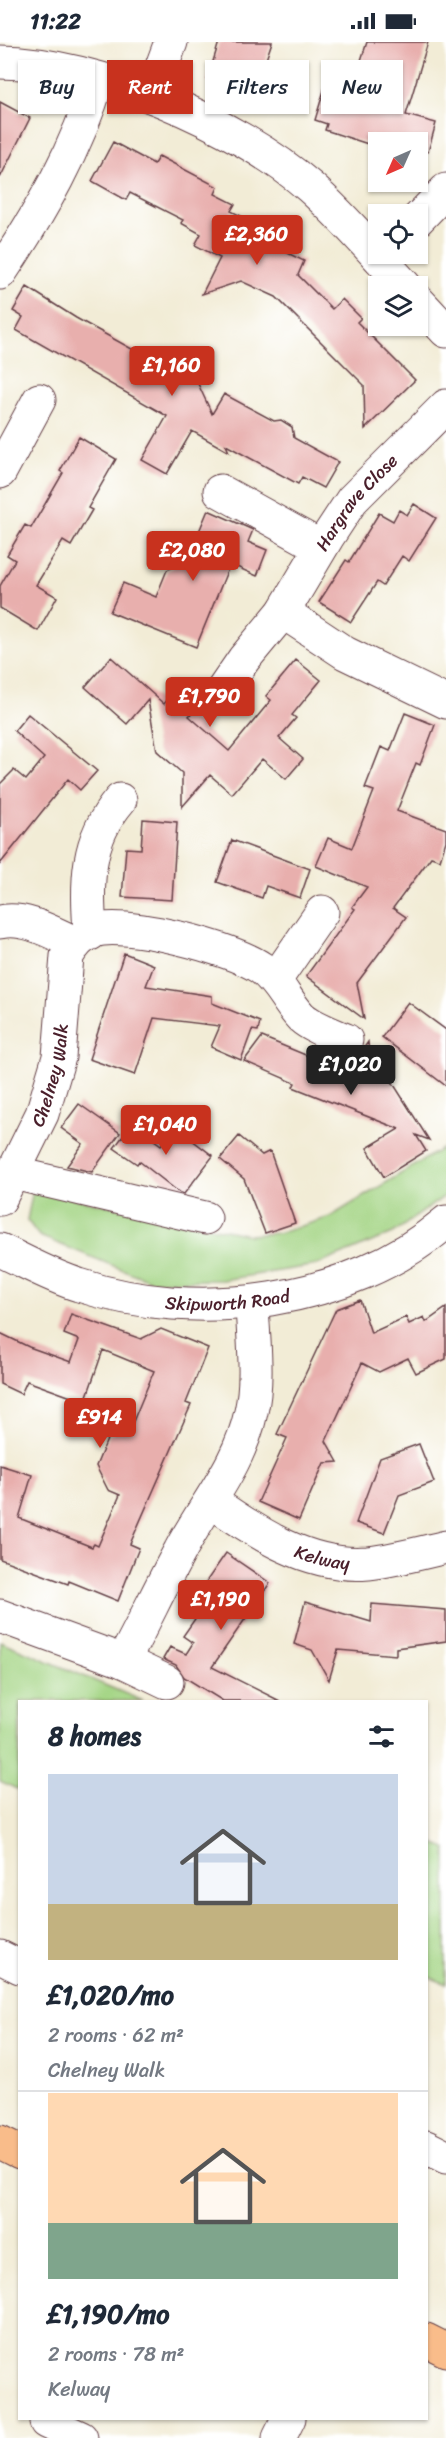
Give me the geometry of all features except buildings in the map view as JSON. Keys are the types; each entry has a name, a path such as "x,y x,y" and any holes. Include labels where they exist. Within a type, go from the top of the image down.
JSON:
{"main road":[{"path":"0,2142 18,2151"},
{"path":"428,2341 446,2350"}],"street":[{"path":"164,60 171,42"},
{"path":"0,62 107,82"},
{"path":"0,273 28,231 70,153 98,79"},
{"path":"193,114 277,162 309,186 368,243"},
{"path":"428,209 446,190"},
{"path":"387,264 397,276"},
{"path":"428,312 446,331"},
{"path":"0,472 9,432 39,400"},
{"name":"Hargrave Close","path":"220,694 244,659 283,612 321,547 352,501 446,406"},
{"path":"220,491 321,547"},
{"path":"283,612 345,653 446,702"},
{"name":"Chelney Walk","path":"7,1186 42,1114 59,1057 67,956 82,939 94,842 100,826 120,800"},
{"path":"275,980 322,912"},
{"path":"0,922 23,923 82,939 113,930 170,936 230,952 260,967 275,980 303,1019 346,1040"},
{"path":"7,1186 205,1218"},
{"name":"Skipworth Road","path":"0,1250 78,1285 124,1297 182,1304 252,1302 322,1286 388,1262 431,1235 446,1222"},
{"path":"123,1661 180,1550 231,1465 252,1412 254,1383 252,1302"},
{"name":"Kelway","path":"211,1501 251,1530 282,1546 330,1561 366,1563 446,1547"},
{"path":"0,1616 123,1661 167,1682"},
{"path":"0,1957 18,1965"},
{"path":"428,2148 446,2157"},
{"path":"279,2438 288,2420"},
{"path":"46,2422 81,2438"}],"green space":[{"path":"446,1146 446,1195 393,1233 317,1265 222,1280 151,1281 39,1236 27,1220 33,1190 249,1235 279,1233 330,1217"},
{"path":"0,1641 141,1700 18,1700 18,1790 0,1781"},
{"path":"428,1840 446,1849 446,1984 428,1977"}]}
